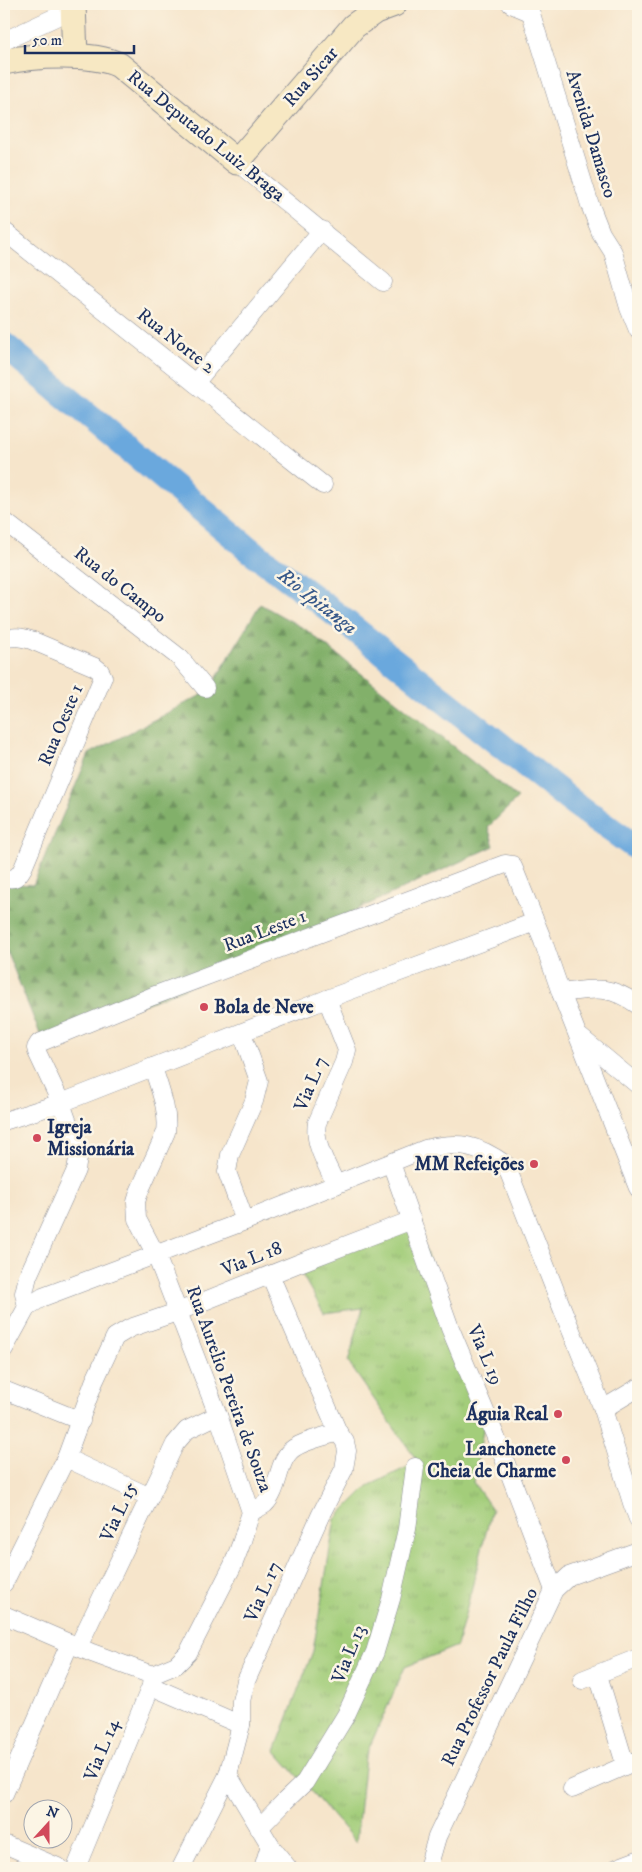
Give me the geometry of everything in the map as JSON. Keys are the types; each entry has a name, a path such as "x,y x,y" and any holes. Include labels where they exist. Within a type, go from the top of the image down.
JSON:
{"street":[{"name":"Rua Sicar","path":"238,162 354,26 375,11 394,4"},
{"path":"510,4 529,8"},
{"path":"4,41 73,6 75,56"},
{"name":"Avenida Damasco","path":"529,8 590,205 601,233 613,252 629,308 638,330"},
{"name":"Rua Deputado Luiz Braga","path":"4,62 15,59 75,56 100,58 119,65 384,282"},
{"path":"195,383 322,230"},
{"name":"Rua Norte 2","path":"4,231 323,485"},
{"name":"Rua do Campo","path":"4,521 180,658 205,688"},
{"name":"Rua Oeste 1","path":"4,639 22,637 32,640 95,668 100,671 103,682 24,868 16,878 4,877"},
{"name":"Rua Leste 1","path":"61,1103 37,1052 36,1048 39,1043 215,973 505,864 512,866 514,869 535,922"},
{"path":"4,1121 61,1103 327,999 535,922 638,1188"},
{"path":"561,993 598,989 612,991 626,996 638,1005"},
{"name":"Via L 7","path":"327,999 347,1050 344,1062 315,1130 316,1140 336,1185"},
{"path":"242,1033 259,1081 254,1101 230,1155 227,1172 245,1221"},
{"path":"578,1035 638,1085"},
{"name":"Rua Aurelio Pereira de Souza","path":"151,1681 176,1665 188,1653 233,1565 252,1512 218,1415 156,1255 137,1219 136,1202 146,1174 166,1132 167,1116 153,1067"},
{"path":"26,1307 24,1293 28,1276 78,1162 79,1153 61,1103"},
{"path":"4,1349 26,1307 43,1297 245,1221 425,1149 444,1145 479,1149 490,1153 506,1165 603,1409 636,1508"},
{"name":"Via L 19","path":"391,1163 450,1328 495,1435 554,1590"},
{"name":"Via L 18","path":"81,1421 94,1382 115,1337 130,1328 177,1312 412,1220"},
{"name":"Via L 17","path":"182,1868 228,1775 241,1725 241,1701 246,1681 317,1523 344,1468 347,1451 345,1442 338,1432 270,1275"},
{"path":"603,1409 638,1388"},
{"path":"4,1390 81,1421 66,1458 4,1583"},
{"name":"Via L 15","path":"74,1645 179,1438 187,1430 218,1415"},
{"path":"252,1512 264,1505 271,1496 276,1487 284,1461 293,1448 338,1432"},
{"path":"66,1458 150,1497"},
{"name":"Via L 13","path":"259,1828 284,1800 305,1782 346,1714 375,1652 391,1599 407,1529 415,1467"},
{"name":"Rua Professor Paula Filho","path":"428,1868 437,1837 554,1590 569,1576 638,1551"},
{"path":"4,1615 74,1645 241,1725"},
{"path":"4,1794 74,1645"},
{"path":"572,1789 632,1762 590,1678 638,1658"},
{"name":"Via L 14","path":"76,1868 151,1681"},
{"path":"228,1775 259,1828 288,1868"},
{"path":"4,1844 60,1868"},
{"path":"263,1868 270,1845"},
{"path":"620,1868 638,1860"}],"green space":[{"path":"260,604 305,629 518,798 488,827 494,846 203,981 44,1044 4,945 4,883 33,885 89,754 209,691"},
{"path":"416,1221 484,1426 473,1482 492,1509 457,1646 405,1667 365,1757 356,1842 275,1751 313,1651 335,1519 368,1486 418,1462 348,1362 363,1308 324,1313 297,1266"}],"waterway":[{"name":"Rio Ipitanga","path":"4,345 250,550 329,609 571,801 638,849"}],"place":[{"name":"Bola de Neve","path":"204,1007"},
{"name":"Igreja Missionária","path":"37,1138"},
{"name":"MM Refeições","path":"534,1164"},
{"name":"Águia Real","path":"558,1414"},
{"name":"Lanchonete Cheia de Charme","path":"566,1460"}]}
